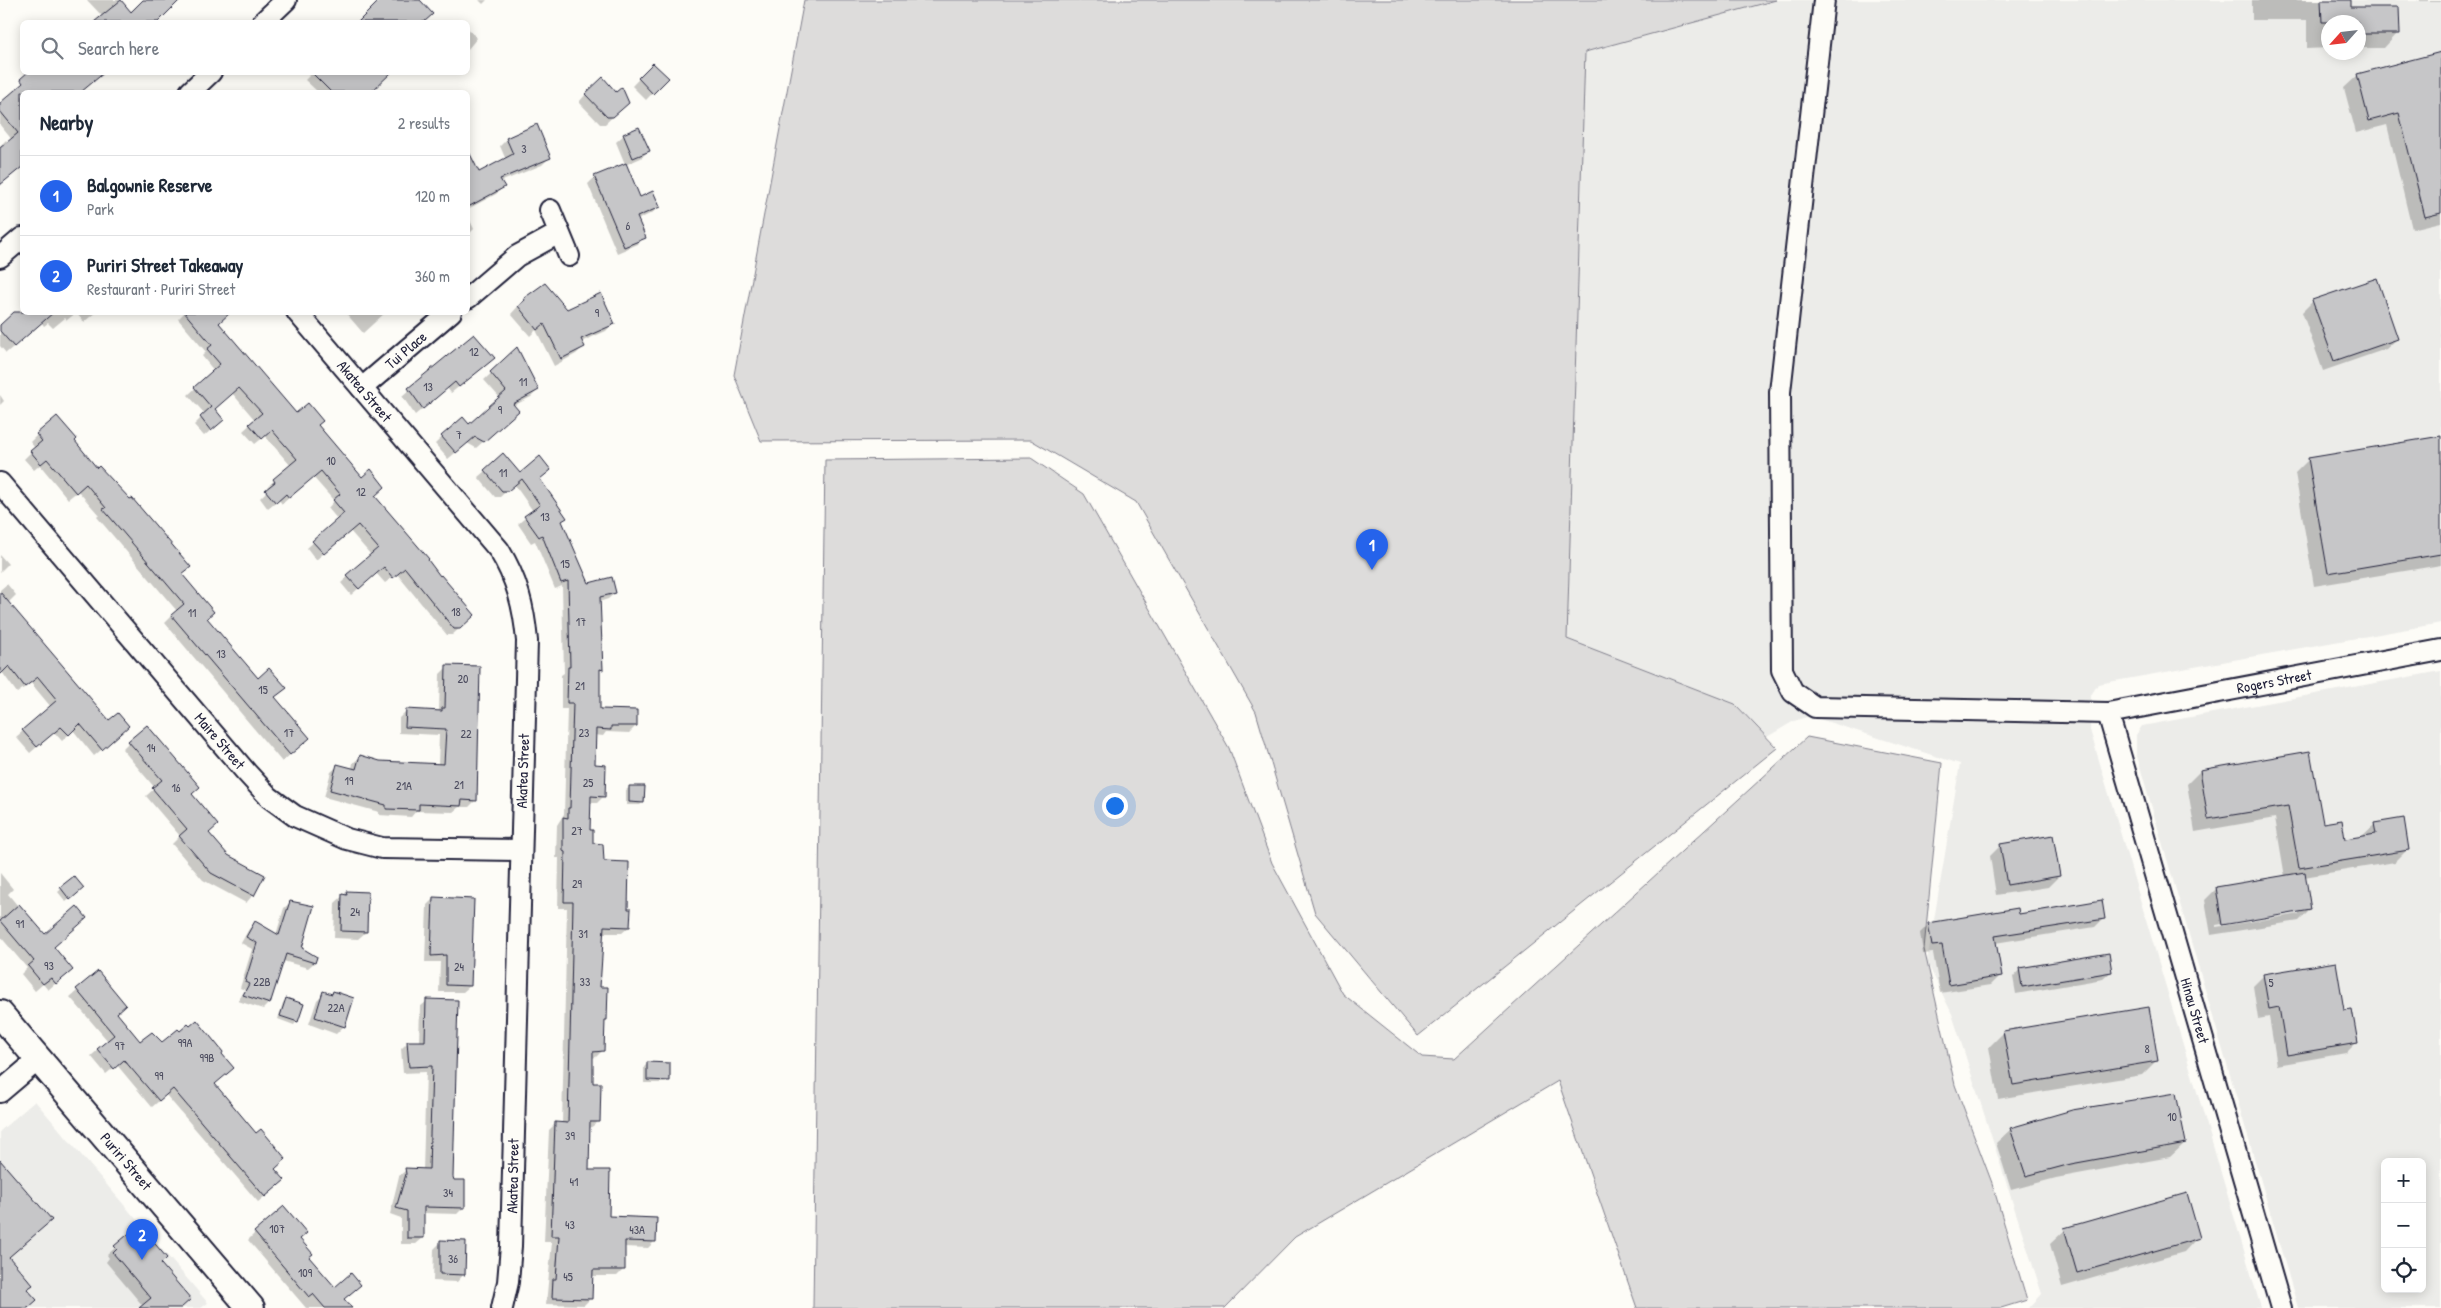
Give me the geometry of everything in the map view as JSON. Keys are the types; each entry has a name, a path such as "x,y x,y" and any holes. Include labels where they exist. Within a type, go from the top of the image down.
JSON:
{"main road":[{"name":"Puriri Street","path":"0,1014 251,1308"}],"street":[{"path":"265,20 286,0"},
{"name":"Rogers Street","path":"1824,0 1780,392 1782,670 1793,692 1815,707 2108,714 2441,650"},
{"path":"192,90 208,75"},
{"path":"550,210 569,256"},
{"path":"470,296 517,256 559,233"},
{"path":"0,257 20,240"},
{"name":"Akatea Street","path":"300,315 499,550 511,569 525,613 527,641 511,1246 508,1282 502,1308"},
{"name":"Tui Place","path":"362,388 447,315"},
{"name":"Maire Street","path":"0,483 246,772 270,797 295,816 346,839 382,848 521,850"},
{"name":"Hinau Street","path":"2108,714 2281,1308"},
{"path":"0,1092 39,1059"}],"shaded area":[{"path":"804,0 1776,0 1585,52 1567,639 1735,704 1777,748 1418,1036 1315,913 1256,712 1136,502 1031,440 761,441 734,375"},
{"path":"1776,0 2441,0 2441,623 2098,684 2091,695 2090,730 2261,1308 2029,1308 2042,1294 1952,1014 1927,962 1960,764 1810,716 1794,721 1767,737 1735,704 1567,639 1585,52"},
{"path":"1031,458 1084,494 1229,748 1272,863 1343,994 1422,1057 1454,1059 1807,737 1942,763 1924,949 1955,1085 1992,1183 2027,1300 2001,1308 1637,1308 1558,1081 1295,1237 1225,1308 813,1308 825,460"},
{"path":"2441,671 2441,1308 2298,1308 2136,753 2136,735 2142,726"},
{"path":"35,1101 208,1303 201,1308 0,1308 0,1131"}],"building":[{"path":"121,0 131,12 143,0 180,0 160,20 96,20"},
{"path":"380,0 420,0 433,14 426,20 360,20"},
{"path":"2321,0 2351,0 2351,7 2399,7 2400,34 2366,34 2366,15 2322,15"},
{"path":"2441,52 2441,213 2425,217 2399,113 2369,121 2357,74"},
{"path":"653,63 669,78 653,94 638,78"},
{"path":"25,75 101,75 83,90 20,90 20,169 0,185 0,148 18,133 0,111 0,103 23,83 20,79"},
{"path":"314,75 389,75 373,90 329,90"},
{"path":"603,77 616,92 622,87 629,103 613,117 607,117 585,94"},
{"path":"537,124 551,158 500,179 505,187 470,206 470,154 479,172 513,154 506,138"},
{"path":"639,127 650,151 633,158 623,134"},
{"path":"626,163 640,197 653,191 660,207 637,217 646,238 624,247 594,176"},
{"path":"2377,278 2398,339 2334,361 2312,300"},
{"path":"545,283 567,309 601,293 615,324 581,339 585,347 561,359 544,324 537,330 518,306 525,300 524,298"},
{"path":"14,312 20,312 20,315 51,315 14,347 0,331 0,325"},
{"path":"187,315 228,315 219,323 296,413 308,403 323,421 318,425 362,477 371,469 385,487 375,496 429,559 440,576 475,615 460,629 454,629 405,568 393,578 384,567 359,589 346,575 378,548 358,525 324,554 312,541 344,513 333,500 340,494 321,471 289,498 286,494 276,503 265,490 275,482 273,479 297,459 272,430 262,439 249,424 262,413 239,388 215,409 224,420 211,431 200,417 211,407 194,387 220,364 207,349 212,345"},
{"path":"474,334 495,358 459,387 455,382 423,409 408,388"},
{"path":"517,347 539,390 513,404 519,411 484,442 475,437 456,453 441,436 463,417 469,424 506,391 490,372"},
{"path":"57,416 77,439 75,441 97,468 99,466 130,499 132,498 191,567 182,574 214,612 207,618 258,678 269,668 287,688 275,697 310,738 290,755 171,615 184,604 103,509 106,508 86,484 76,493 47,459 41,464 30,451 42,441 36,434"},
{"path":"2441,436 2441,554 2328,573 2308,458"},
{"path":"503,453 520,473 540,456 551,470 540,479 567,518 562,521 589,583 612,577 616,593 600,597 603,670 600,669 600,709 637,710 637,726 611,726 611,730 596,729 595,764 606,765 605,797 591,796 590,830 593,830 593,843 603,844 604,861 629,862 628,909 631,909 630,927 604,926 600,987 608,987 607,1020 605,1020 604,1051 593,1052 593,1083 601,1083 600,1122 590,1122 589,1170 610,1170 609,1216 657,1218 656,1242 625,1241 625,1270 593,1270 592,1299 552,1298 553,1279 556,1279 559,1236 551,1236 555,1122 568,1123 571,997 573,902 564,902 565,852 563,851 563,817 568,818 568,808 570,808 573,703 567,703 568,667 570,667 568,581 561,583 542,535 539,537 524,516 540,505 522,479 508,491 502,491 484,470"},
{"path":"0,592 109,720 118,713 129,726 102,750 80,724 69,735 61,727 37,747 22,730 57,700 38,677 25,687 9,666 0,675"},
{"path":"446,665 480,666 477,801 462,800 461,806 419,804 419,810 386,809 386,805 330,790 337,764 356,769 360,755 380,761 444,764 446,729 405,727 406,709 442,711 442,708 445,708"},
{"path":"147,725 200,787 192,794 218,825 209,833 228,855 265,875 254,896 211,873 179,836 187,829 152,788 162,780 128,741"},
{"path":"2310,751 2323,823 2342,820 2345,839 2376,834 2374,823 2404,818 2409,850 2299,868 2288,806 2208,819 2200,770"},
{"path":"629,786 645,786 644,803 629,802"},
{"path":"2053,835 2060,876 2007,885 2000,844"},
{"path":"2305,872 2311,910 2222,925 2216,887"},
{"path":"74,876 84,888 70,900 60,887"},
{"path":"346,891 368,892 367,932 341,931 342,894 347,895"},
{"path":"433,897 474,899 471,986 446,985 446,955 431,956"},
{"path":"2102,900 2105,919 1995,936 2002,976 1949,985 1942,945 1932,946 1928,923 2018,908 2019,914"},
{"path":"290,901 314,906 302,948 317,957 315,963 286,954 270,1004 243,995 249,984 245,982 257,943 246,937 255,921 279,935"},
{"path":"19,904 45,934 77,906 87,918 54,947 73,970 56,984 51,978 43,984 28,966 34,961 0,921"},
{"path":"2109,953 2112,972 2022,987 2019,968"},
{"path":"2336,962 2344,1010 2352,1009 2358,1043 2287,1055 2279,1007 2269,1009 2263,974"},
{"path":"98,971 126,1005 117,1013 140,1041 152,1032 162,1042 178,1029 180,1031 188,1024 190,1026 197,1020 223,1052 222,1054 234,1068 215,1084 256,1133 261,1129 286,1159 275,1169 285,1180 265,1197 173,1089 159,1101 124,1060 114,1069 97,1049 114,1035 76,989"},
{"path":"323,991 332,994 333,991 354,998 345,1027 315,1017"},
{"path":"286,998 304,1004 298,1022 280,1016"},
{"path":"426,999 458,1000 453,1177 454,1180 465,1180 465,1208 424,1207 424,1238 407,1238 407,1211 396,1208 406,1174 405,1168 429,1169 432,1066 409,1067 407,1041 425,1041"},
{"path":"2149,1007 2158,1061 2013,1085 2003,1031"},
{"path":"647,1062 670,1063 670,1081 647,1080"},
{"path":"2176,1093 2186,1143 2071,1164 2026,1176 2010,1128 2072,1110"},
{"path":"0,1160 52,1220 9,1257 33,1285 27,1289 37,1300 28,1308 0,1308"},
{"path":"2187,1193 2200,1238 2077,1273 2064,1228"},
{"path":"284,1206 307,1233 300,1239 313,1254 309,1257 335,1287 351,1273 361,1285 344,1299 352,1308 325,1308 313,1294 309,1297 254,1232"},
{"path":"139,1225 167,1258 161,1264 191,1299 181,1308 139,1308 151,1298 113,1253 117,1249 114,1246"},
{"path":"440,1240 466,1241 465,1275 440,1274"}],"place":[{"name":"Balgownie Reserve","path":"1372,570"},
{"name":"Puriri Street Takeaway","path":"142,1260"}]}
